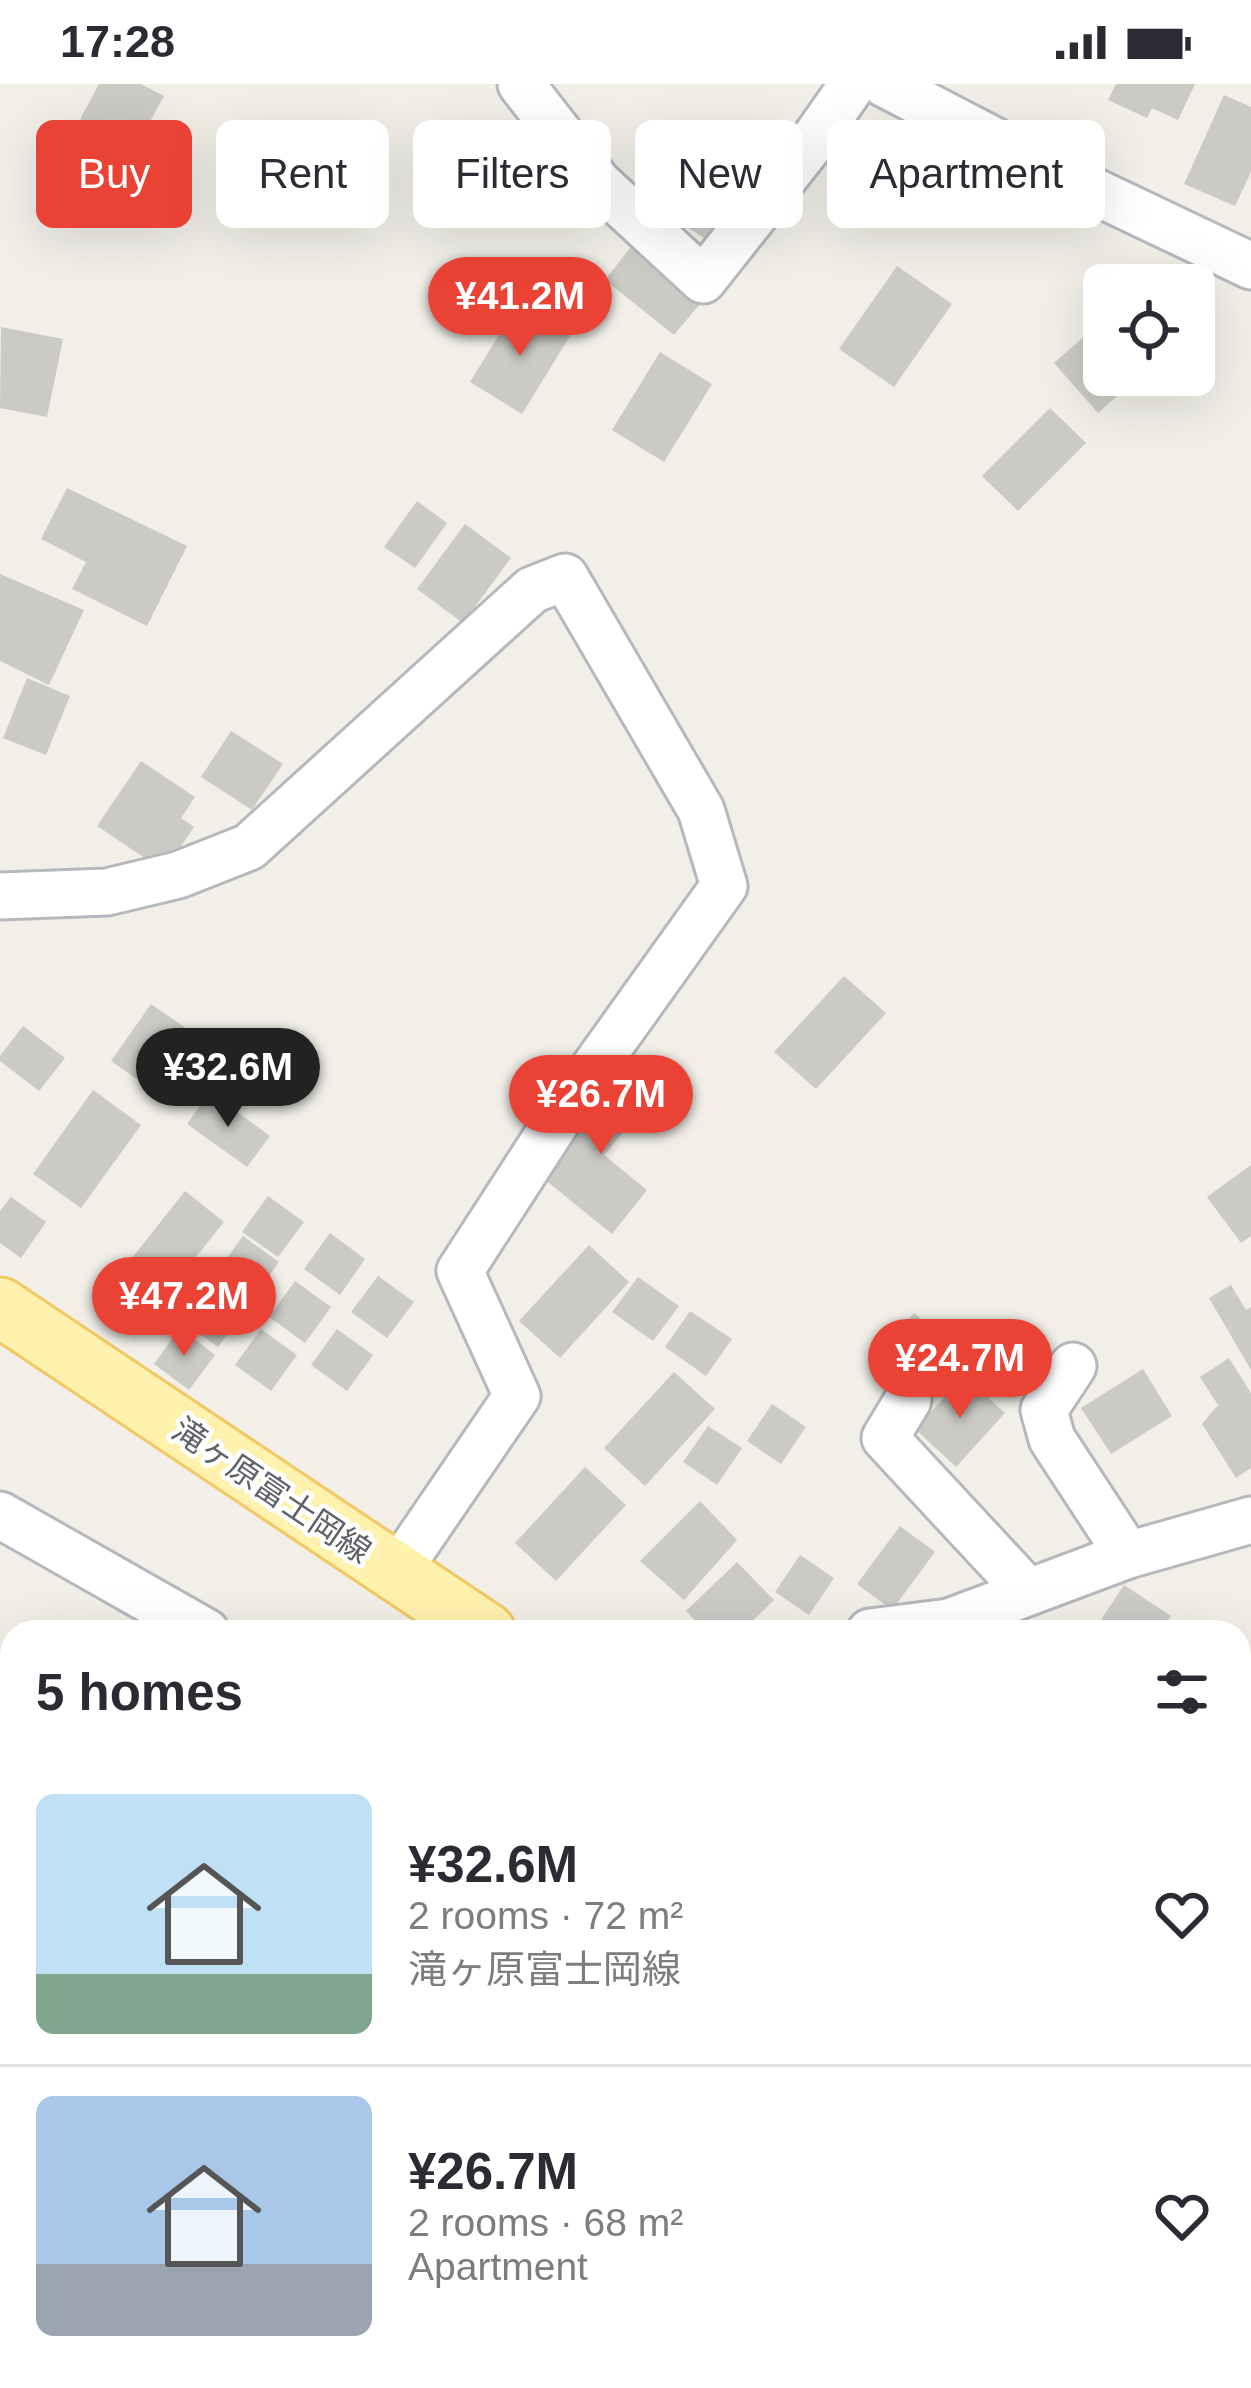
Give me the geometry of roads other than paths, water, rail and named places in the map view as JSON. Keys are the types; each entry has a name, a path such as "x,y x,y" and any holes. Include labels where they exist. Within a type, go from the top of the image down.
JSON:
{"main road":[{"name":"滝ヶ原富士岡線","path":"0,1307 468,1620"}],"street":[{"path":"520,84 598,183 703,280 853,84"},
{"path":"885,84 1251,266"},
{"path":"0,896 107,892 178,875 249,847 532,590 565,577 701,810 724,886 566,1107 460,1271 517,1396 396,1573"},
{"path":"1073,1366 1044,1409 1052,1439 1128,1555"},
{"path":"908,1400 885,1438 1012,1611"},
{"path":"0,1514 185,1620"},
{"path":"960,1620 1012,1611 1128,1555 1251,1520"}]}
